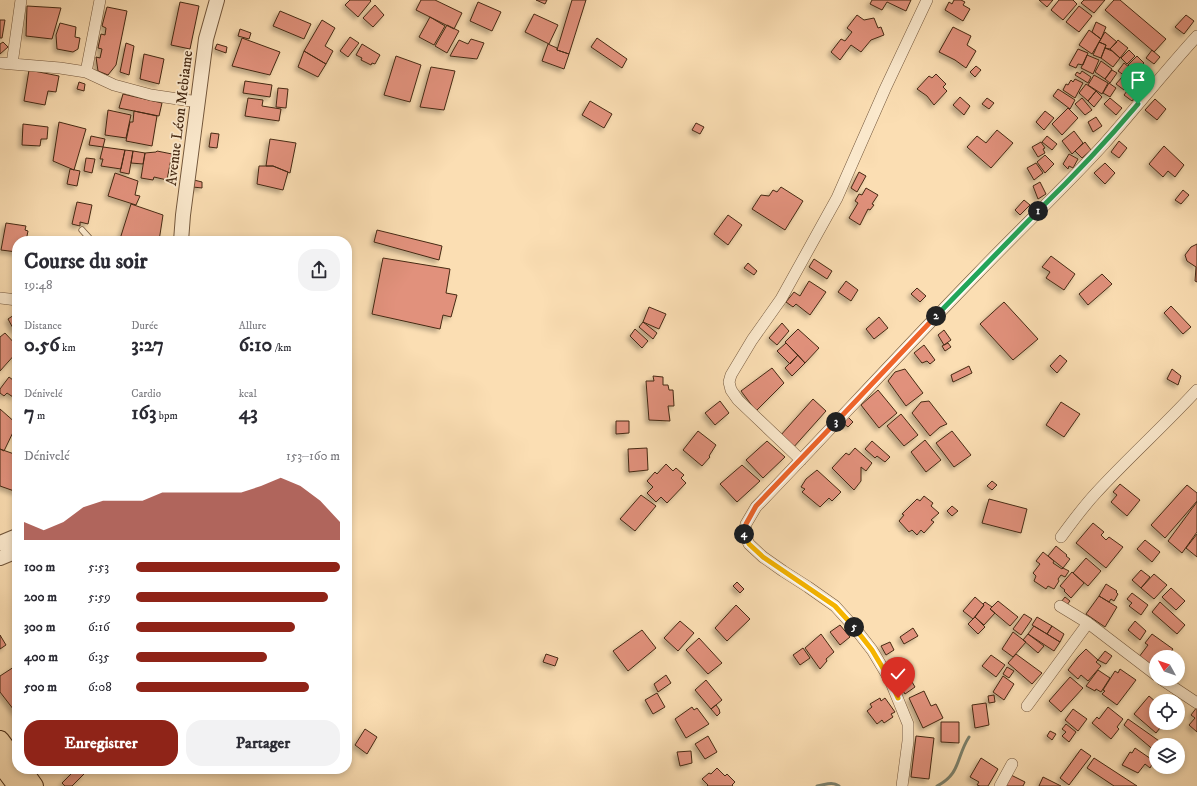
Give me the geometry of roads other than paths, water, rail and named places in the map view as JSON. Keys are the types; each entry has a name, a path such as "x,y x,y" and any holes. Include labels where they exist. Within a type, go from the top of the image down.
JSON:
{"main road":[{"path":"0,740 12,756"},
{"path":"0,763 17,786"},
{"path":"26,774 34,786"}],"street":[{"path":"12,64 21,0"},
{"path":"86,72 100,0"},
{"name":"Avenue Léon Mebiame","path":"182,236 206,39 217,0"},
{"path":"801,460 738,400 731,390 729,382 731,375 752,340 781,299 837,198 927,0"},
{"path":"902,786 908,741 908,724 890,680 872,650 835,606 763,557 749,544 744,533 746,524 756,506 976,274 1071,180 1197,36"},
{"path":"0,62 86,72 114,85 151,95 198,102"},
{"path":"0,298 12,299"},
{"path":"1061,537 1094,495 1197,390"},
{"path":"0,543 12,538"},
{"path":"0,558 12,553"},
{"path":"1060,606 1088,623 1149,670"},
{"path":"1027,706 1088,623"},
{"path":"1172,686 1197,703"},
{"path":"1000,786 1012,764"}],"lane":[{"path":"82,230 88,236"}],"waterway":[{"path":"937,786 945,781 954,770 969,737"},
{"path":"817,786 831,784 839,786"}]}
